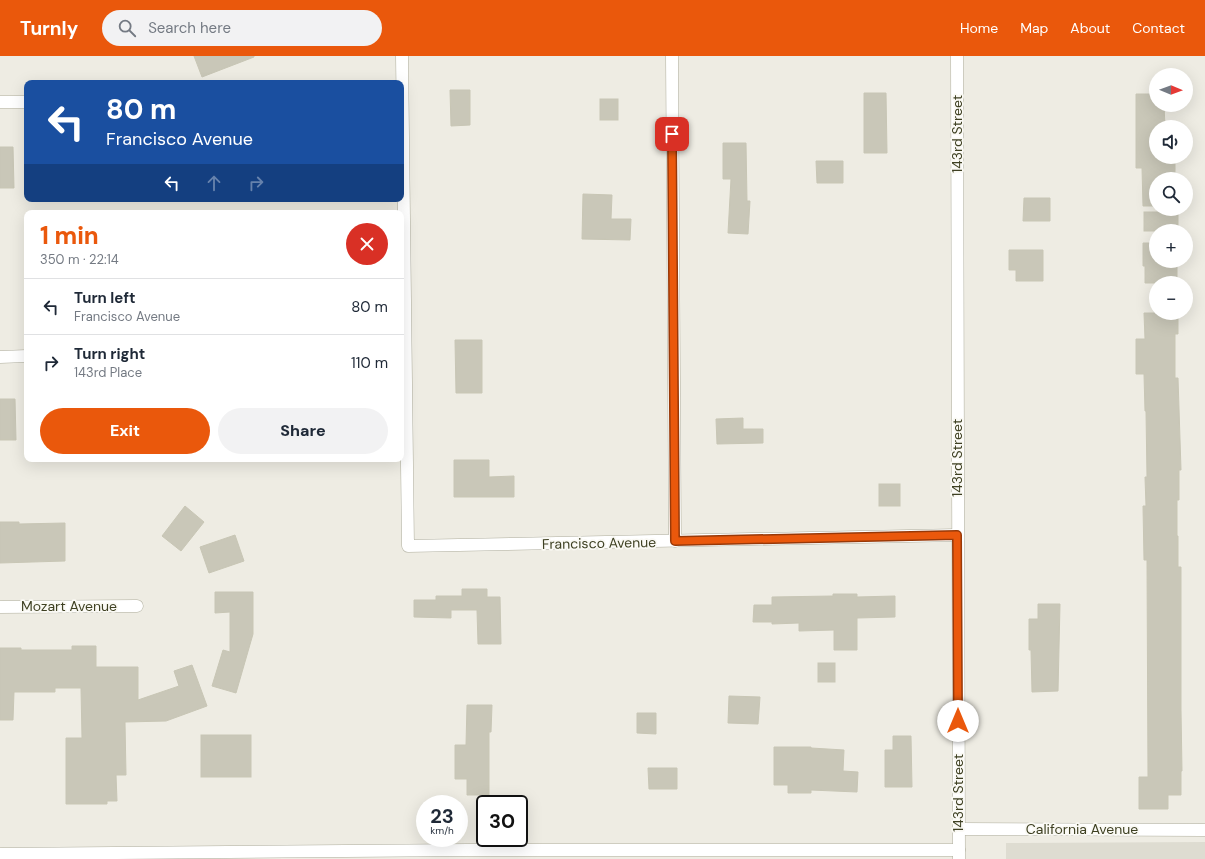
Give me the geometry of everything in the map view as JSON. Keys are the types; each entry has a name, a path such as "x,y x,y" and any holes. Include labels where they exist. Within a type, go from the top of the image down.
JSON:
{"street":[{"name":"Francisco Avenue","path":"402,56 402,80"},
{"path":"672,56 675,541"},
{"name":"143rd Street","path":"957,56 959,855"},
{"path":"0,102 24,102"},
{"name":"Francisco Avenue","path":"404,219 408,546 957,535"},
{"path":"0,357 24,356"},
{"name":"Mozart Avenue","path":"0,607 137,606"},
{"name":"California Avenue","path":"958,829 1205,830"},
{"path":"0,854 959,855"}],"shaded area":[{"path":"1205,842 1205,859 1006,859 1006,843"}],"building":[{"path":"194,56 254,56 254,57 202,77"},
{"path":"450,90 470,90 470,125 451,126"},
{"path":"864,93 886,93 887,153 864,153"},
{"path":"1136,94 1149,94 1149,112 1164,112 1165,120 1149,120 1149,164 1175,164 1175,172 1149,172 1149,206 1143,206 1142,168 1136,168"},
{"path":"600,99 618,99 618,120 600,120"},
{"path":"723,143 746,143 747,201 750,201 748,234 728,233 731,179 723,179"},
{"path":"0,147 13,147 14,188 0,188"},
{"path":"816,161 843,161 843,183 817,183"},
{"path":"583,194 612,195 611,219 631,219 630,240 582,239"},
{"path":"1024,198 1050,198 1050,221 1023,221"},
{"path":"1144,212 1149,212 1149,216 1178,216 1178,224 1149,224 1149,231 1144,231"},
{"path":"1143,243 1149,243 1149,268 1177,268 1177,276 1149,276 1149,283 1145,283 1145,266 1143,266"},
{"path":"1009,250 1043,250 1043,281 1016,281 1016,270 1009,270"},
{"path":"1144,313 1149,313 1149,320 1178,320 1178,334 1175,334 1175,378 1178,378 1181,470 1179,470 1179,500 1177,500 1177,536 1178,567 1181,567 1182,771 1181,795 1168,795 1168,809 1139,809 1139,777 1148,777 1147,560 1144,560 1143,506 1146,506 1145,477 1147,477 1144,374 1136,374 1136,339 1145,339"},
{"path":"455,340 482,340 482,393 456,393"},
{"path":"0,399 15,399 16,440 0,440"},
{"path":"743,418 743,429 763,429 763,443 717,444 716,419"},
{"path":"454,460 489,460 489,477 514,476 514,497 454,497"},
{"path":"879,484 900,484 900,506 879,506"},
{"path":"185,506 204,522 181,551 162,536"},
{"path":"0,522 19,522 19,524 65,523 65,561 0,563"},
{"path":"235,535 244,561 209,573 200,547"},
{"path":"462,589 487,589 487,597 500,597 501,644 478,644 477,610 451,610 451,618 414,617 414,600 436,600 436,596 462,596"},
{"path":"215,592 253,592 253,634 236,693 212,686 223,650 230,652 230,612 215,613"},
{"path":"833,594 857,594 857,597 895,596 895,617 857,618 857,650 834,650 834,630 799,631 799,623 772,624 772,622 753,622 754,605 772,605 772,597 833,596"},
{"path":"1038,604 1060,604 1058,691 1032,692 1031,650 1029,650 1029,619 1038,619"},
{"path":"72,646 96,646 96,667 138,667 138,700 179,686 174,671 192,665 207,706 166,721 125,722 126,775 116,775 117,801 107,801 107,804 66,804 66,738 82,738 81,688 55,688 55,692 14,692 13,720 0,720 0,648 21,648 21,650 72,650"},
{"path":"818,663 835,663 835,682 818,682"},
{"path":"729,696 760,697 758,724 728,723"},
{"path":"467,705 492,705 491,732 489,732 489,795 467,795 467,779 455,779 455,745 466,745"},
{"path":"637,713 656,713 656,734 637,733"},
{"path":"201,735 251,735 251,777 201,777"},
{"path":"893,736 911,736 912,787 885,787 885,750 893,750"},
{"path":"774,747 811,747 844,750 843,771 858,772 857,792 811,790 811,793 788,793 788,785 774,785"},
{"path":"648,768 677,768 677,789 649,789"}],"route":[{"path":"672,134 675,541 957,535 958,721"}]}
